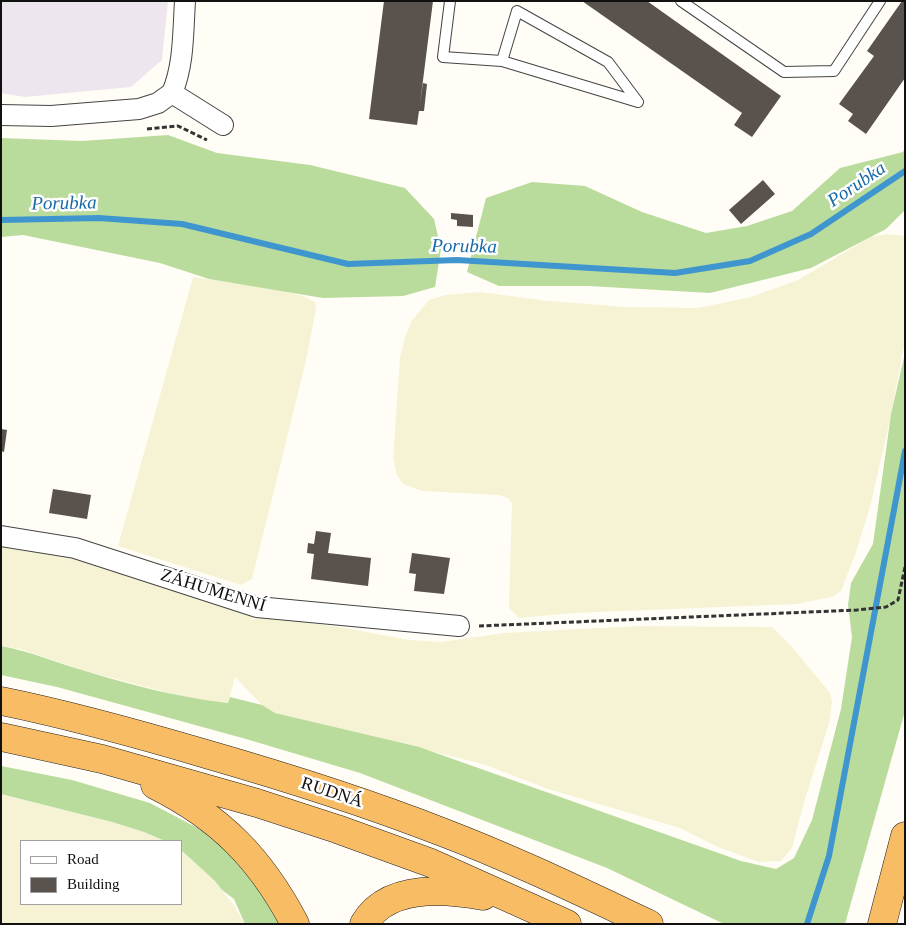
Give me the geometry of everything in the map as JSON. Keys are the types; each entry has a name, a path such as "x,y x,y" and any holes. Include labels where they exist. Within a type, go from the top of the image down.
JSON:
{"highway":[{"name":"RUDNÁ","path":"1,701 115,727 347,797 443,832 535,870 649,924"},
{"name":"RUDNÁ","path":"1,736 102,760 257,803 337,829 431,863 567,924"},
{"path":"102,760 171,793 208,816 240,844 260,866 295,924"},
{"path":"882,924 905,836"},
{"path":"364,924 376,909 391,900 406,894 424,891 455,891 522,903"},
{"path":"895,924 905,897"}],"street":[{"path":"1,115 51,116 139,109 158,103 172,93 177,81 185,1"},
{"path":"172,93 223,125"},
{"name":"ZÁHUMENNÍ","path":"1,536 75,548 257,608 459,626"}],"lane":[{"path":"450,1 443,57 502,61 638,102 608,62 517,11 502,61"},
{"path":"681,1 784,72 834,71 880,1"}],"path":[{"path":"459,626 857,610 886,607 898,600 905,567"}],"shaded area":[{"path":"1,1 168,1 162,60 131,87 25,97 1,93"},
{"path":"887,234 905,236 905,340 890,420 870,507 841,591 832,597 796,604 573,613 519,618 509,608 512,503 508,498 499,495 422,491 403,484 397,475 393,459 400,358 405,337 412,320 429,300 446,295 480,292 549,301 626,307 698,308 751,297 798,280 871,237"},
{"path":"193,277 275,289 303,296 315,302 316,309 305,365 252,579 241,585 118,546"},
{"path":"1,547 112,562 254,612 251,620 263,617 274,618 345,628 409,640 441,642 504,633 638,626 772,627 793,648 830,693 832,702 830,720 792,848 781,861 759,862 718,847 680,828 548,789 483,764 275,713 264,707 235,677 228,703 193,699 85,671 20,649 1,646"},
{"path":"1,794 112,822 163,840 20,840 20,905 182,905 182,851 215,881 233,904 245,924 1,924"}],"green space":[{"path":"168,135 217,153 310,165 405,188 434,219 441,249 435,287 403,296 323,298 209,279 160,263 23,235 1,237 1,138 82,141"},
{"path":"905,148 905,210 886,229 811,268 710,293 589,286 499,286 467,272 486,198 532,182 585,186 642,212 706,233 747,226 792,211 840,168 903,152"},
{"path":"905,353 905,711 845,924 724,924 607,868 360,773 246,739 57,687 1,675 1,646 156,690 228,703 230,697 262,705 275,713 419,747 741,861 776,869 794,858 812,820 841,709 852,637 848,605 851,583 873,544 891,414"},
{"path":"1,766 72,780 150,803 205,832 237,859 261,888 280,924 245,924 234,899 222,890 215,881 182,851 182,840 163,840 112,822 1,794"}],"building":[{"path":"384,1 433,1 420,104 423,83 427,84 424,111 419,111 417,125 369,119"},
{"path":"582,1 647,1 781,96 752,137 734,125 742,113"},
{"path":"902,1 905,1 905,78 866,134 848,121 853,114 839,104 874,56 867,51"},
{"path":"763,180 775,194 741,224 729,210"},
{"path":"451,213 473,215 473,227 457,226 457,220 451,219"},
{"path":"1,429 7,430 4,452 1,451"},
{"path":"53,489 91,495 87,519 49,513"},
{"path":"316,531 331,533 328,553 371,558 368,586 311,579 314,554 307,553 308,543 314,544"},
{"path":"412,553 450,558 444,594 414,591 416,574 409,573"}],"waterway":[{"name":"Porubka","path":"1,220 99,218 182,224 348,264 457,260 675,273 750,261 811,234 905,171"},
{"path":"807,924 829,856 905,451"}]}
